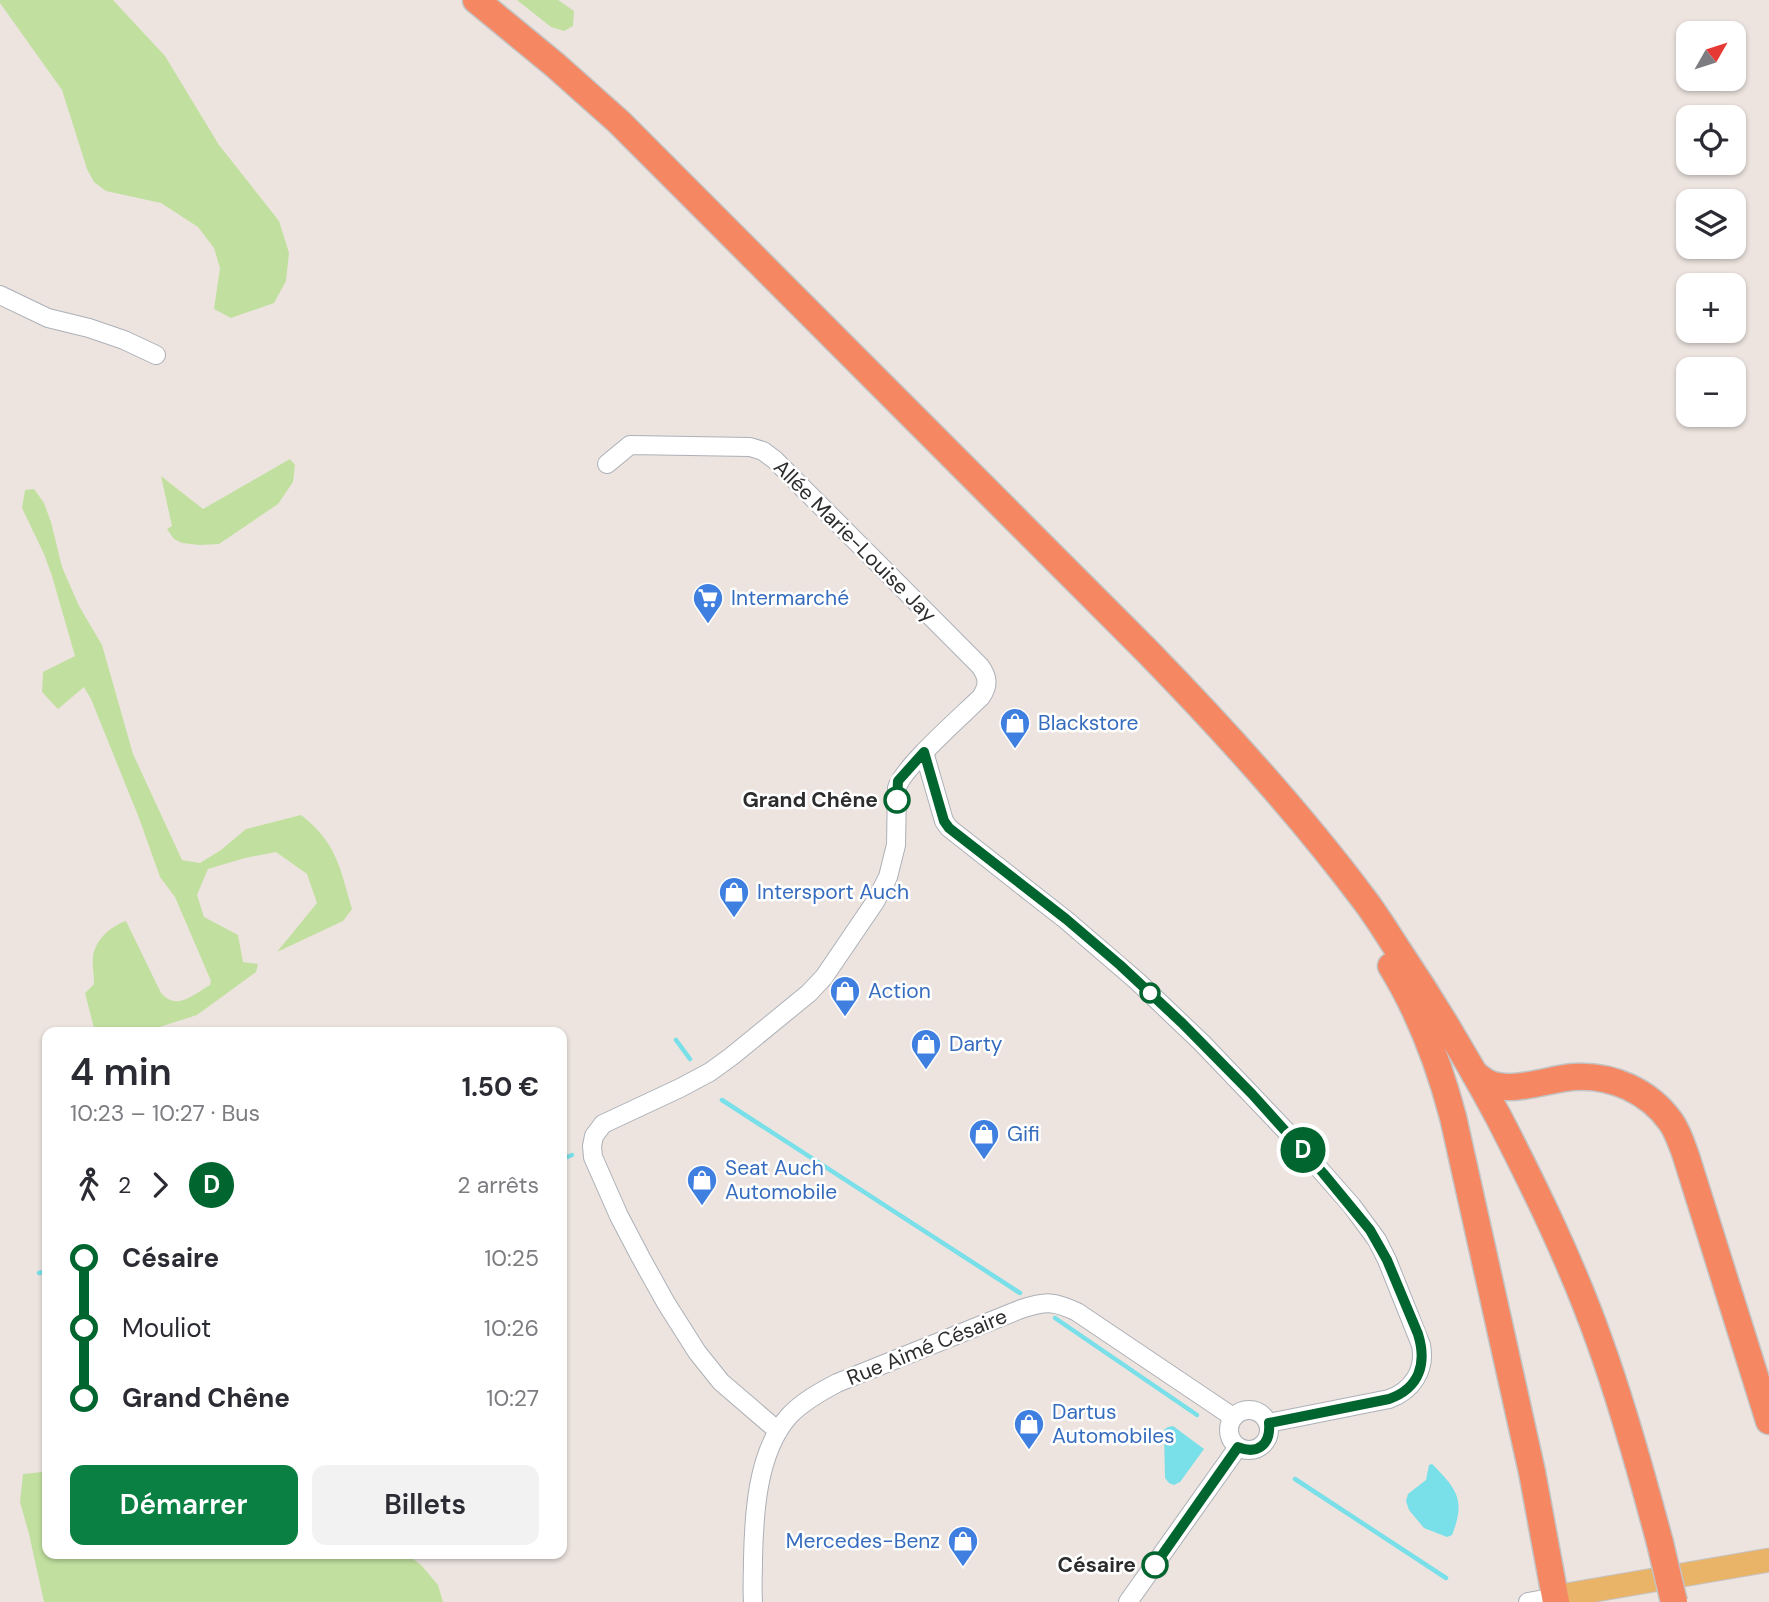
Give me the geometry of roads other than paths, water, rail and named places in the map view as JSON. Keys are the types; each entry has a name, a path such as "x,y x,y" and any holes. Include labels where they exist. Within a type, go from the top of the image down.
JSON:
{"highway":[{"path":"476,0 619,122 1147,651 1210,716 1290,806 1364,899 1435,1004 1475,1074 1522,1163 1560,1244 1599,1339 1634,1447 1674,1602"},
{"path":"1290,806 1296,830 1359,915 1394,970 1421,1023 1441,1072 1532,1472 1555,1600"},
{"path":"1475,1074 1502,1087 1573,1077 1596,1077 1628,1086 1655,1102 1673,1124 1686,1156 1769,1421"}],"main road":[{"path":"1555,1600 1769,1560"}],"street":[{"path":"0,295 48,317 124,340 156,355"},
{"name":"Allée Marie-Louise Jay","path":"607,464 630,445 750,447 763,451 775,460 987,677 986,690 981,697 924,752"},
{"path":"924,752 944,821 949,828 1066,919 1182,1023 1314,1162 1362,1219 1381,1249 1421,1345 1421,1367 1414,1381 1403,1392 1389,1399 1269,1423"},
{"path":"778,1431 722,1382 697,1352 666,1303 630,1237 593,1157 594,1136 603,1124 710,1072 809,993 824,977 875,902 888,877 896,845 898,781 924,752"},
{"name":"Rue Aimé Césaire","path":"753,1602 754,1533 766,1460 778,1431 798,1407 837,1383 1033,1305 1057,1303 1077,1312 1233,1417"},
{"path":"1245,1410 1253,1410 1265,1417 1269,1423 1270,1432 1262,1447 1246,1450 1238,1447 1230,1438 1229,1427 1233,1417 1245,1410"},
{"path":"1128,1602 1238,1447"},
{"path":"1528,1602 1555,1600"}],"water":[{"path":"1173,1426 1204,1449 1180,1482 1174,1485 1165,1478 1164,1430"},
{"path":"1432,1464 1448,1481 1457,1496 1456,1523 1452,1535 1447,1537 1424,1528 1409,1510 1406,1501 1408,1494 1426,1480 1429,1465"}],"waterway":[{"path":"676,1040 690,1059"},
{"path":"722,1100 1020,1293"},
{"path":"567,1157 572,1155"},
{"path":"1055,1318 1197,1415"},
{"path":"1295,1479 1446,1578"}],"place":[{"name":"Intermarché","path":"708,625"},
{"name":"Blackstore","path":"1015,750"},
{"name":"Grand Chêne","path":"897,800"},
{"name":"Intersport Auch","path":"734,919"},
{"name":"Action","path":"845,1018"},
{"name":"Darty","path":"926,1071"},
{"name":"Gifi","path":"984,1161"},
{"name":"Seat Auch Automobile","path":"702,1207"},
{"name":"Dartus Automobiles","path":"1029,1451"},
{"name":"Césaire","path":"1155,1565"},
{"name":"Mercedes-Benz","path":"963,1568"}]}
